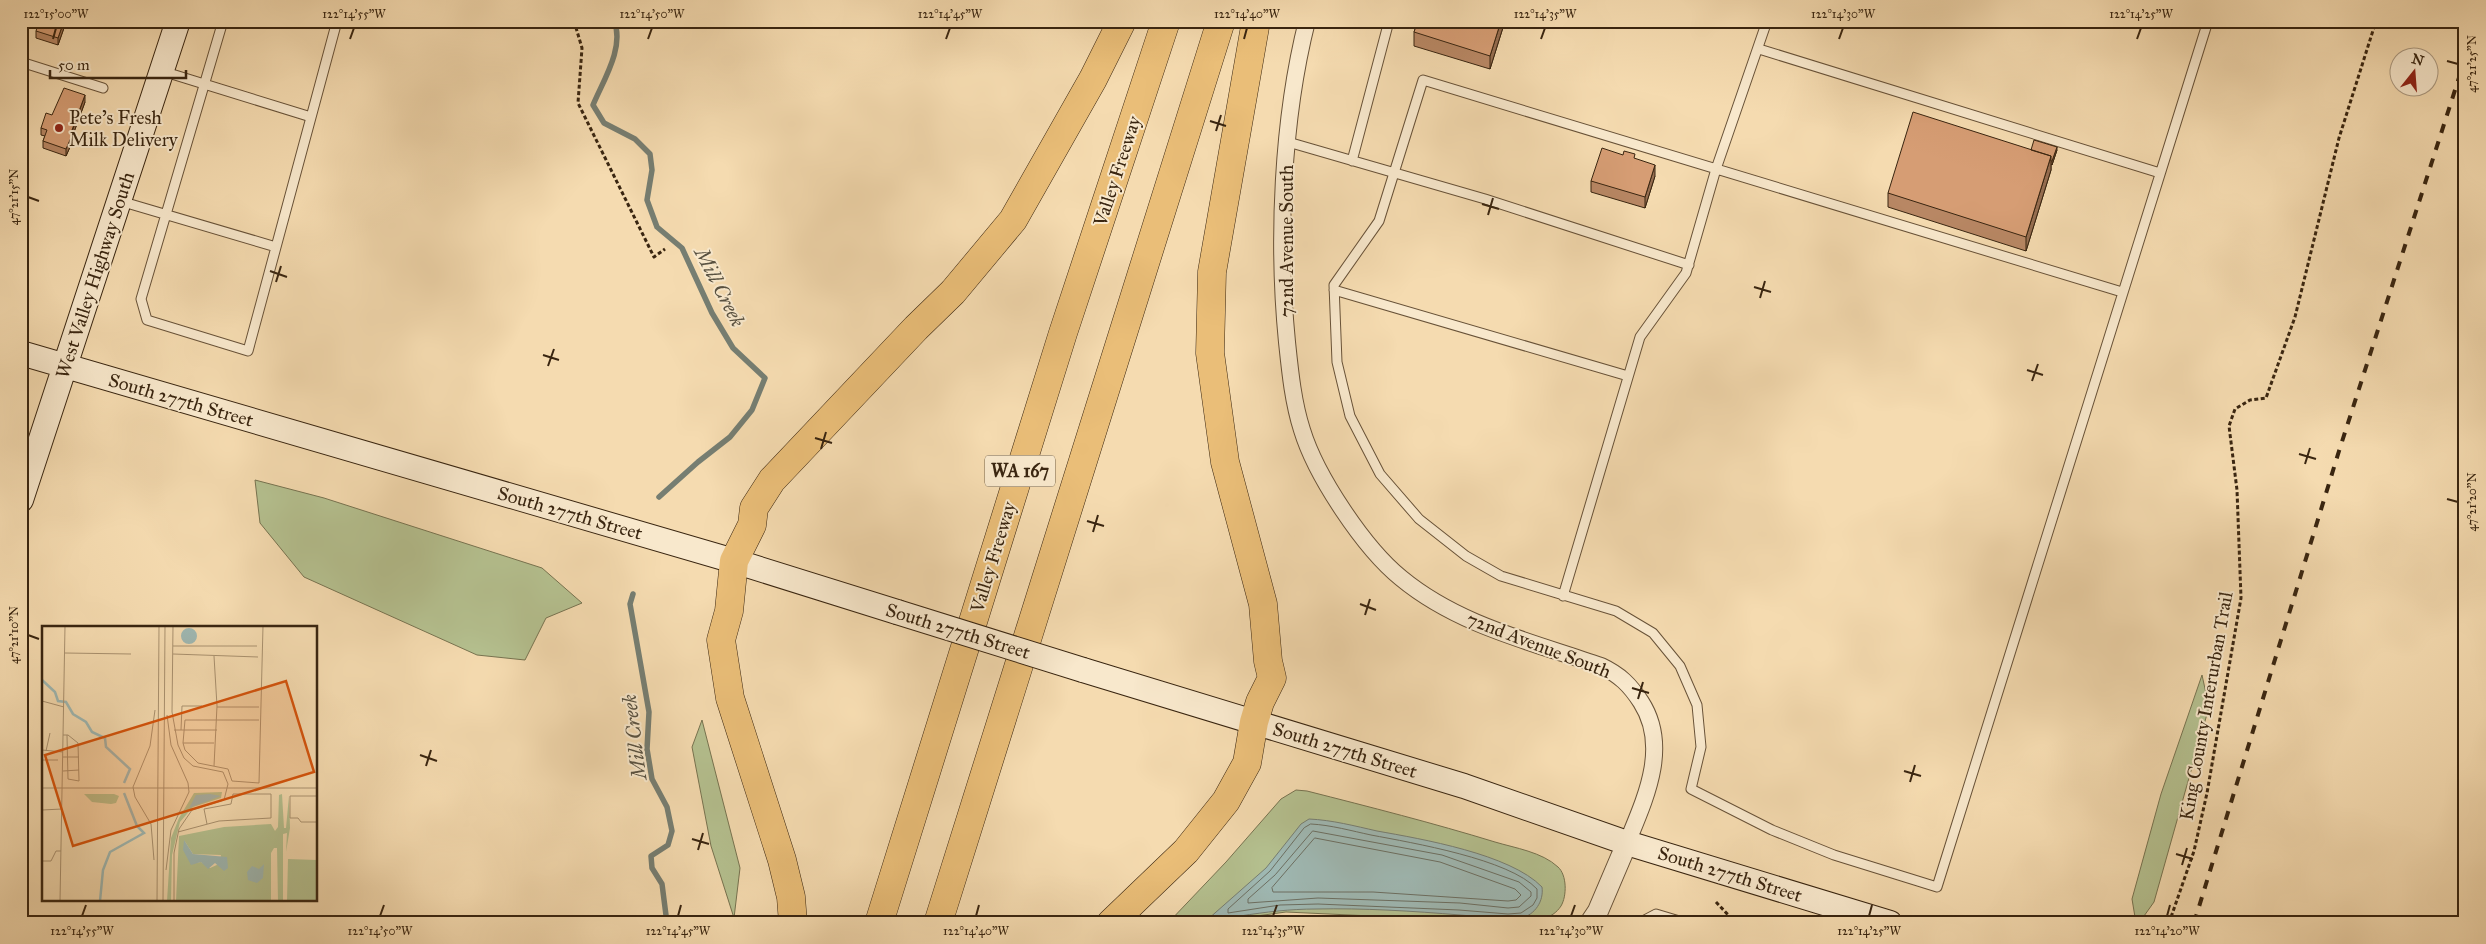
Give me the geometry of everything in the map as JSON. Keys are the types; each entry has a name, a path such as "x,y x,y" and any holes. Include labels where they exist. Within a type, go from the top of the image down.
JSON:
{"highway":[{"path":"794,923 791,897 782,860 730,698 722,659 721,640 729,611 734,561 752,525 754,508 772,480 916,328 953,292 1013,220 1094,80 1122,21"},
{"name":"Valley Freeway","path":"879,923 1063,333 1166,21"},
{"name":"WA 167","path":"938,923 1221,21"},
{"path":"1111,923 1186,851 1210,824 1226,801 1247,763 1254,722 1272,678 1268,661 1268,636 1263,604 1225,462 1210,353 1212,272 1256,21"}],"main road":[{"name":"West Valley Highway South","path":"21,500 162,71 175,22"},
{"name":"South 277th Street","path":"21,353 734,561 1464,786 1627,842 1890,923"}],"street":[{"name":"72nd Avenue South","path":"1307,21 1300,49 1288,142 1282,293 1290,375 1302,430 1318,468 1364,540 1400,578 1436,601 1483,626 1518,640 1601,666 1614,672 1631,688 1649,717 1655,748 1646,792 1598,911 1590,923"}],"lane":[{"path":"223,21 141,299 147,320 248,351 337,21"},
{"path":"1352,161 1389,21"},
{"path":"1563,596 1640,337 1686,273 1716,169 1759,49 1767,21"},
{"path":"2122,292 1424,80 1380,221 1334,285 1337,362 1350,416 1380,474 1419,519 1466,556 1501,576 1616,611 1653,633 1680,666 1696,705 1701,747 1691,789 1772,830 1834,854 1937,886 2208,21"},
{"path":"1759,49 2160,173"},
{"path":"21,62 103,88"},
{"path":"162,71 311,117"},
{"path":"1288,142 1485,199 1689,265"},
{"path":"120,201 276,247"},
{"path":"1334,290 1628,376"},
{"path":"1639,923 1656,914 1686,923"}],"path":[{"path":"574,21 582,48 578,103 654,257 665,249"},
{"name":"King County Interurban Trail","path":"2169,923 2194,851 2207,793 2241,598 2237,490 2229,426 2235,408 2250,400 2266,398 2295,317 2339,138 2376,21"},
{"path":"1716,902 1732,919 1743,923"}],"green space":[{"path":"255,480 324,498 542,568 582,603 546,618 525,660 477,655 304,577 260,523"},
{"path":"2202,675 2209,707 2154,902 2139,923 2136,923 2132,899 2161,794"},
{"path":"702,720 740,868 734,918 711,846 692,747"},
{"path":"1296,790 1307,791 1401,815 1536,854 1552,862 1561,871 1565,886 1563,902 1557,911 1548,917 1521,923 1286,912 1242,918 1227,923 1168,923 1226,862 1281,799"}],"water":[{"path":"1309,819 1335,822 1417,838 1488,857 1528,875 1542,887 1542,897 1534,911 1521,918 1514,919 1498,920 1460,915 1388,910 1316,909 1259,913 1207,923 1207,920 1266,868 1301,824"}],"building":[{"path":"39,21 64,21 58,38 36,31"},
{"path":"1418,21 1501,21 1490,56 1414,32"},
{"name":"Pete's Fresh Milk Delivery","path":"64,88 85,95 72,130 74,131 66,149 43,141 47,130 41,128 46,113 52,115"},
{"path":"1913,112 2051,156 2026,237 1888,193"},
{"path":"2034,140 2057,147 2052,161 2051,156 2031,150"},
{"path":"1602,148 1623,155 1624,151 1635,154 1634,158 1655,165 1645,197 1591,181"}],"waterway":[{"name":"Mill Creek","path":"614,21 617,31 615,53 593,105 604,123 635,139 650,154 652,170 647,200 657,227 682,248 712,313 733,348 765,378 752,410 730,437 698,462 659,497"},
{"name":"Mill Creek","path":"633,594 630,604 649,712 647,749 652,779 667,807 672,831 668,845 651,856 652,868 662,884 667,923"}],"railway":[{"path":"2194,923 2339,451 2465,59"}],"place":[{"name":"Pete's Fresh Milk Delivery","path":"59,128"}]}
